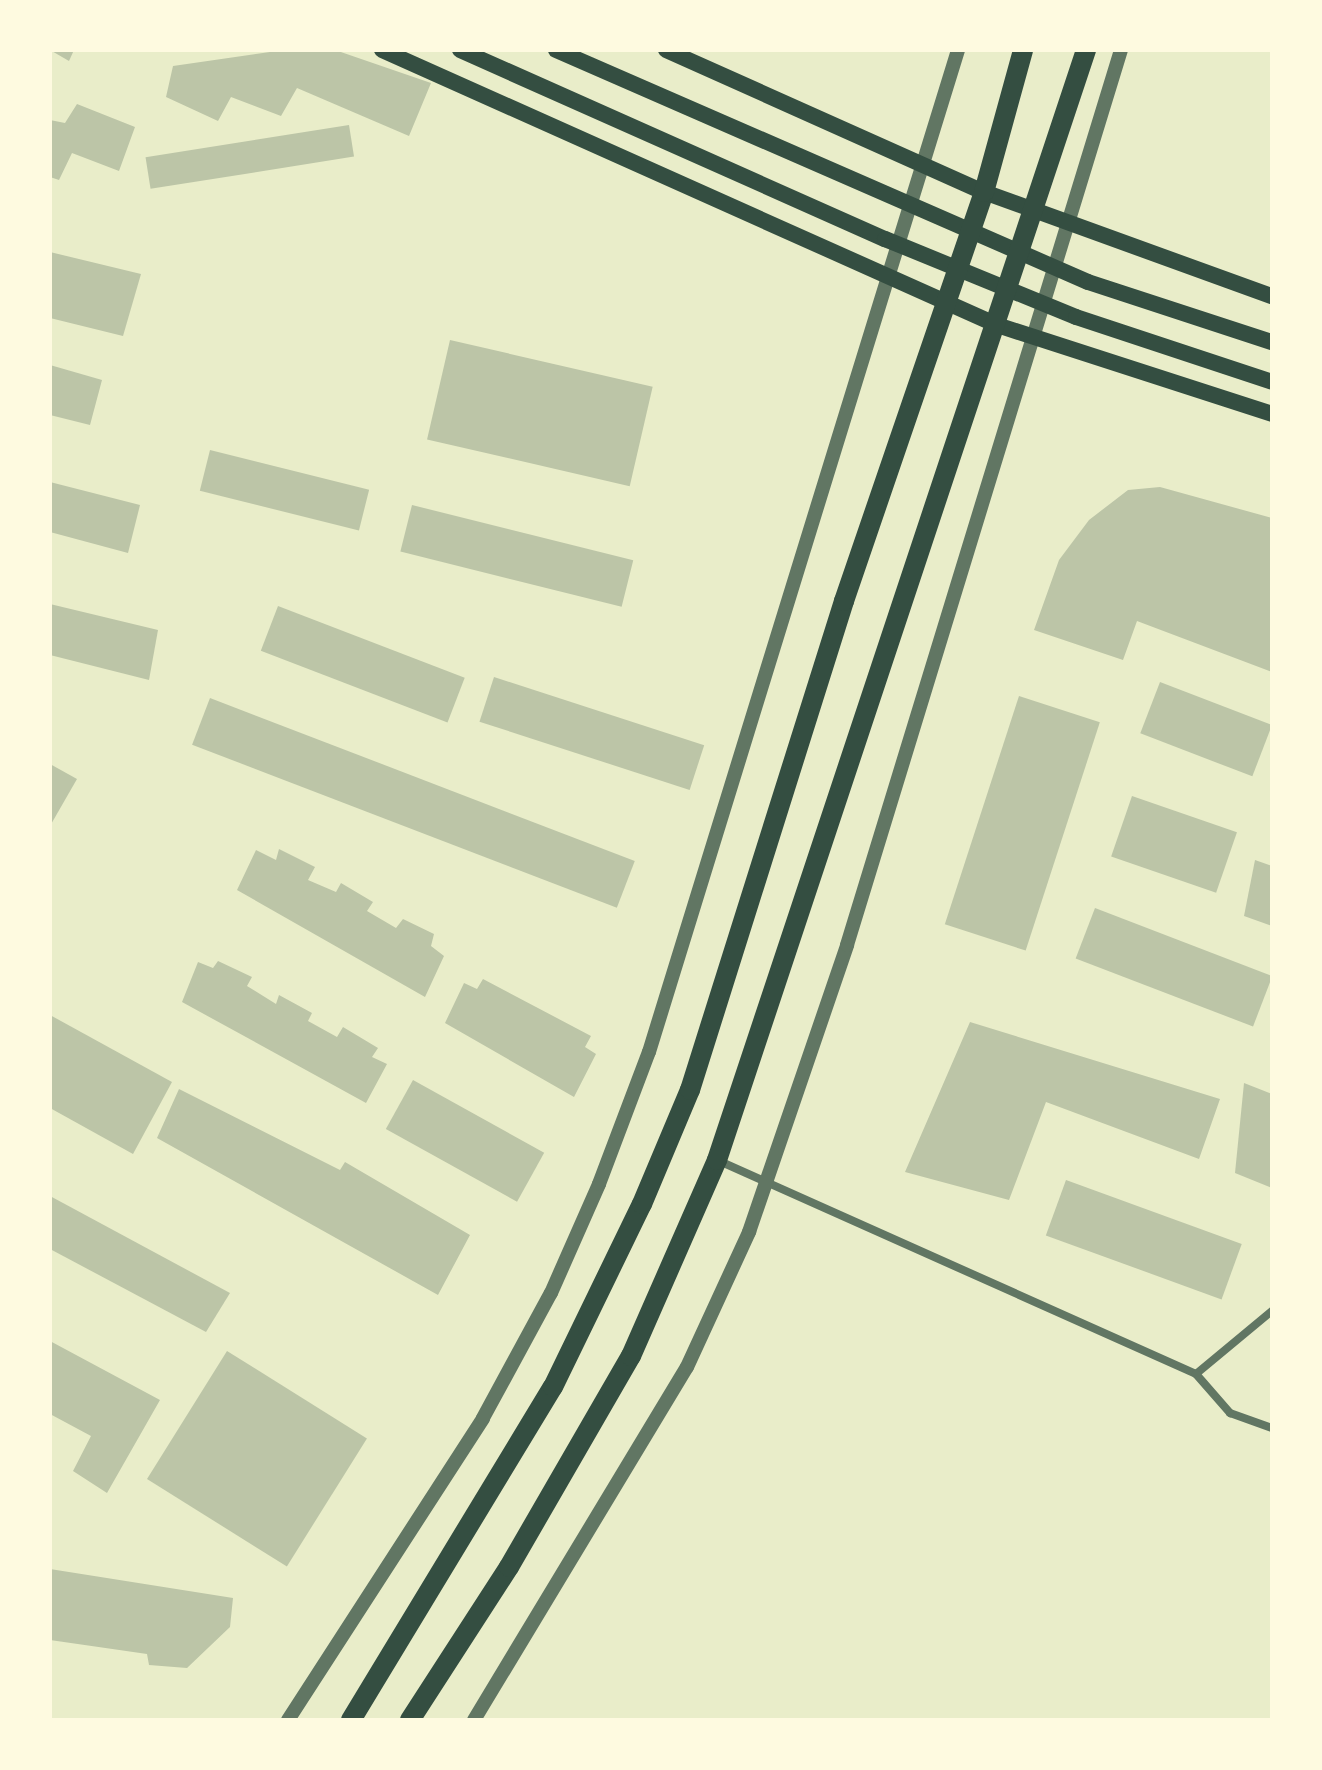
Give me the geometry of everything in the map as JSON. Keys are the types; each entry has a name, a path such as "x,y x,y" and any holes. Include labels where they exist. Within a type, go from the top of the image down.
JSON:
{"main road":[{"path":"382,50 997,325 1272,414"},
{"path":"460,50 1061,311 1272,382"},
{"path":"556,50 1088,282 1272,342"},
{"path":"666,50 984,192 1272,296"},
{"path":"351,1720 509,1467 642,1204 690,1090 844,601 984,192 1023,50"},
{"path":"410,1720 509,1567 631,1356 717,1160 829,834 911,569 997,325 1086,50"}],"street":[{"path":"288,1720 483,1418 551,1293 599,1184 649,1052 958,50"},
{"path":"474,1720 687,1367 749,1232 847,945 1121,50"},
{"path":"717,1160 1196,1374 1230,1413 1272,1428"},
{"path":"1196,1374 1272,1311"}],"building":[{"path":"50,50 74,50 69,61"},
{"path":"284,50 335,50 431,83 409,136 297,88 281,116 231,97 218,121 166,97 173,66"},
{"path":"77,104 135,127 119,171 72,153 59,180 50,177 50,120 65,123"},
{"path":"349,125 354,157 151,189 146,157"},
{"path":"50,252 141,274 123,336 50,318"},
{"path":"450,340 653,387 630,486 427,439"},
{"path":"50,365 102,380 90,425 50,415"},
{"path":"210,450 369,490 359,530 200,491"},
{"path":"50,482 140,505 128,553 50,532"},
{"path":"1160,487 1272,518 1272,672 1137,621 1123,660 1034,630 1059,560 1089,520 1128,490"},
{"path":"412,505 633,560 622,607 400,552"},
{"path":"50,604 158,630 149,680 50,655"},
{"path":"278,606 465,678 448,722 261,651"},
{"path":"494,677 704,745 690,790 479,722"},
{"path":"1160,682 1272,725 1252,776 1140,733"},
{"path":"1019,696 1100,722 1026,951 945,924"},
{"path":"210,698 635,861 617,908 192,745"},
{"path":"50,764 77,779 50,826"},
{"path":"1132,796 1237,832 1216,893 1111,857"},
{"path":"279,849 315,867 308,880 336,892 341,883 373,902 367,911 396,928 403,919 434,934 431,946 444,956 425,997 237,890 256,850 276,860"},
{"path":"1255,860 1272,866 1272,926 1244,916"},
{"path":"1095,908 1272,976 1253,1027 1076,958"},
{"path":"218,961 252,977 247,986 276,1004 279,995 312,1013 308,1021 337,1037 343,1027 378,1048 372,1057 387,1064 366,1103 182,1002 198,962 213,968"},
{"path":"483,979 591,1036 585,1047 596,1054 574,1097 445,1023 464,983 477,989"},
{"path":"50,1015 172,1082 133,1154 50,1108"},
{"path":"970,1022 1220,1099 1199,1159 1046,1102 1009,1200 905,1172"},
{"path":"413,1080 544,1153 517,1202 386,1129"},
{"path":"1244,1083 1272,1094 1272,1188 1235,1173"},
{"path":"179,1089 340,1170 345,1162 470,1235 438,1295 157,1138"},
{"path":"1066,1180 1242,1244 1222,1299 1046,1235"},
{"path":"50,1196 230,1293 206,1332 50,1249"},
{"path":"50,1341 160,1400 107,1493 73,1471 91,1436 50,1414"},
{"path":"227,1351 367,1438 287,1566 147,1479"},
{"path":"50,1569 233,1598 230,1627 187,1668 149,1665 147,1654 50,1640"}]}
